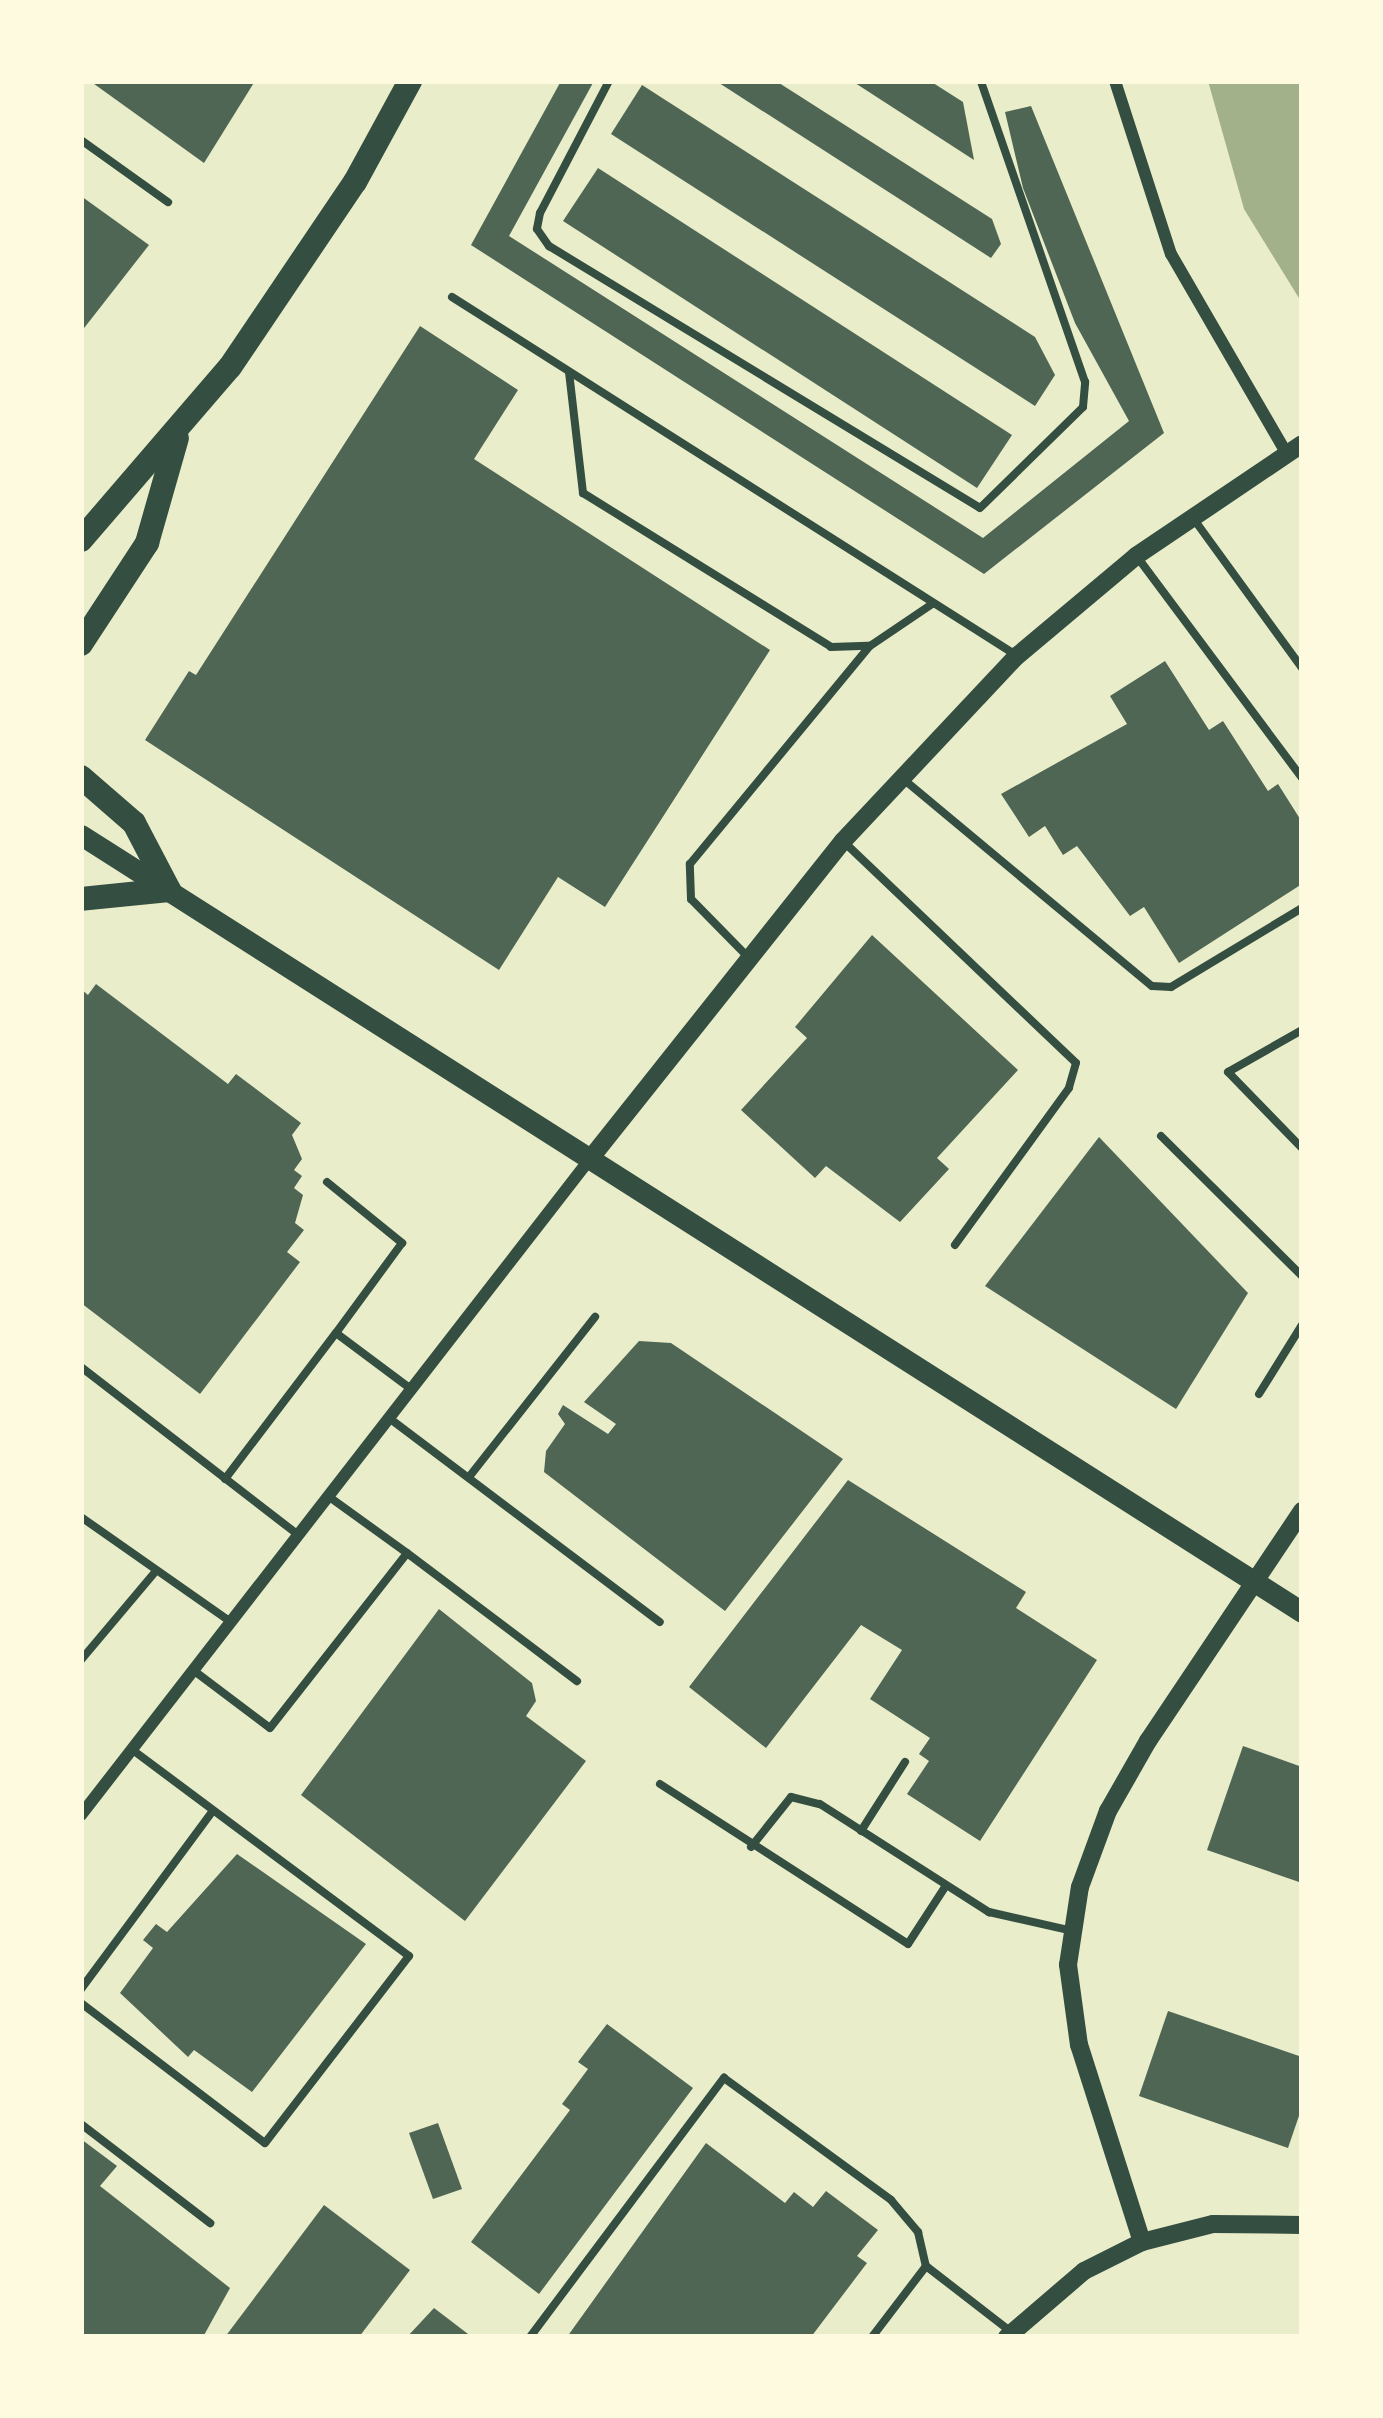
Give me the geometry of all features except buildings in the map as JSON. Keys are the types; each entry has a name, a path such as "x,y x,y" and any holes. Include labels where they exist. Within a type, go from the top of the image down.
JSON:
{"main road":[{"path":"81,540 179,430 355,182 410,81"},
{"path":"81,644 146,543 179,430"},
{"path":"81,777 134,823 169,890"},
{"path":"81,835 594,1154 1302,1612"},
{"path":"81,899 169,890"}],"street":[{"path":"81,1815 746,955 843,841 1017,656 1136,556 1294,448 1171,254 1114,81"},
{"path":"1142,2242 1079,2044 1071,1931 1108,1811 1302,1511"},
{"path":"1009,2334 1084,2271 1142,2242 1213,2224 1302,2225"}],"lane":[{"path":"609,81 540,214 537,229 549,246 980,508 1082,407 1085,382 981,81"},
{"path":"81,140 168,202"},
{"path":"452,297 1017,656"},
{"path":"568,371 584,494 831,647 870,646"},
{"path":"1192,517 1302,668"},
{"path":"1136,556 1302,778"},
{"path":"746,955 691,899 690,863 870,646 932,604"},
{"path":"901,777 1152,986 1171,987 1302,908"},
{"path":"843,841 1076,1063 1069,1088 955,1245"},
{"path":"1302,1030 1228,1072 1302,1148"},
{"path":"1161,1136 1302,1276"},
{"path":"226,1479 402,1243 327,1182"},
{"path":"470,1477 595,1317"},
{"path":"1259,1394 1302,1325"},
{"path":"336,1333 411,1389"},
{"path":"81,1367 298,1535"},
{"path":"389,1418 660,1622"},
{"path":"328,1496 577,1681"},
{"path":"81,1517 231,1622"},
{"path":"194,1670 270,1728 407,1552"},
{"path":"81,1660 155,1572"},
{"path":"81,2003 265,2143 410,1956 132,1749"},
{"path":"861,1831 905,1762"},
{"path":"660,1784 751,1847 908,1944 945,1887"},
{"path":"751,1847 790,1797 820,1804 989,1912 1071,1931"},
{"path":"81,1989 212,1812"},
{"path":"530,2337 724,2078 891,2200 918,2232 926,2266 1009,2334"},
{"path":"81,2125 210,2223"},
{"path":"872,2337 926,2266"}],"shaded area":[{"path":"1208,81 1302,81 1302,303 1244,209"}]}
